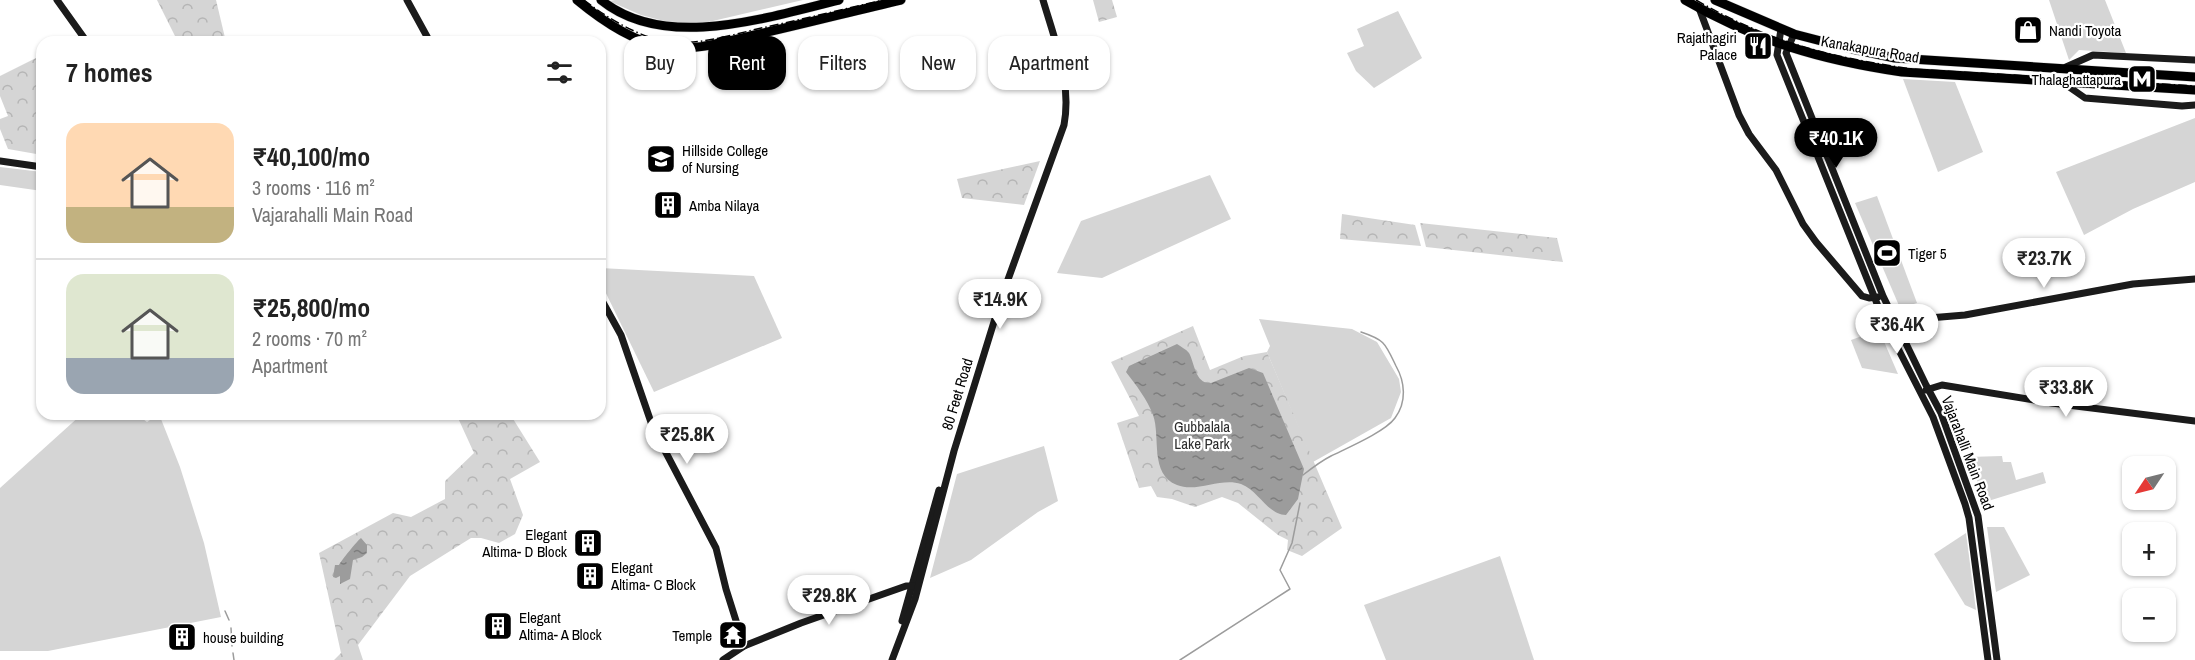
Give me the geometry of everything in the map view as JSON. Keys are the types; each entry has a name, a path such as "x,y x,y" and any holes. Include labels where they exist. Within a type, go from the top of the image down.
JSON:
{"highway":[{"path":"577,0 599,17 637,38 660,46 682,47 726,41 902,0"},
{"path":"601,0 622,13 652,23 695,29 782,14 839,0"},
{"name":"Kanakapura Road","path":"1685,0 1740,29 1788,48 1832,60 1902,72 2195,90"},
{"name":"Kanakapura Road","path":"1715,0 1794,34 1852,50 1895,58 2195,76"},
{"path":"2048,81 2050,68"}],"main road":[{"path":"57,0 83,36"},
{"path":"406,0 427,36"},
{"name":"80 Feet Road","path":"890,660 909,586 950,450 1005,280 1057,135 1061,116 1061,80 1041,0"},
{"path":"1699,8 1739,115 1749,134 1776,170 1803,224 1862,296 1875,298 1883,296"},
{"path":"1777,44 1781,29"},
{"path":"1788,48 1794,34"},
{"name":"Vajarahalli Main Road","path":"1777,44 1777,55 1884,321 1933,417 1969,518 1988,660"},
{"name":"Vajarahalli Main Road","path":"1788,48 1786,53 1883,296 1941,413 1978,516 1997,660"},
{"name":"Kanakapura Road","path":"2063,68 2093,55 2195,60"},
{"name":"Kanakapura Road","path":"2062,82 2085,98 2182,106 2195,105"},
{"path":"0,161 36,166"},
{"path":"1884,321 1971,314 2133,284 2195,279"},
{"name":"80 Feet Road","path":"890,660 915,599 954,451 1005,280"},
{"path":"606,308 624,342 653,428 716,548 744,646"},
{"path":"1917,389 1928,390 1942,385 2052,403 2195,421"},
{"path":"723,660 744,646 801,623 909,586"}],"green space":[{"path":"157,0 216,0 225,36 175,36"},
{"path":"803,0 700,24 668,22 641,15 609,1"},
{"path":"1093,0 1112,0 1117,17 1099,22"},
{"path":"2049,0 2105,0 2126,53 2079,50 2069,60"},
{"path":"1398,11 1422,58 1374,88 1356,71 1347,53 1364,46 1357,29"},
{"path":"36,58 36,154 8,149 0,129 0,119 8,116 0,96 0,76"},
{"path":"1903,79 1955,82 1983,152 1938,172"},
{"path":"2195,118 2195,182 2133,209 2084,235 2056,172"},
{"path":"1040,161 1024,205 962,198 957,179"},
{"path":"0,167 36,171 36,190 0,185"},
{"path":"1210,175 1231,219 1102,278 1057,273 1081,221"},
{"name":"Tiger 5","path":"1877,196 1917,303 1900,308 1855,203"},
{"path":"1342,214 1415,225 1421,246 1340,239"},
{"path":"1420,223 1557,238 1563,262 1426,247"},
{"path":"606,268 754,276 782,338 654,392 606,293"},
{"path":"1259,319 1352,329 1377,342 1399,379 1401,392 1391,418 1313,462 1267,352 1270,346"},
{"name":"Gubbalala Lake Park","path":"1193,326 1210,370 1244,356 1267,352 1342,528 1302,556 1287,550 1288,540 1278,535 1238,503 1222,497 1195,507 1172,499 1157,497 1151,486 1139,488 1117,423 1139,416 1111,362"},
{"path":"1879,330 1898,374 1862,368 1851,340"},
{"path":"75,420 144,420 147,422 161,420 180,467 204,543 221,617 48,651 0,651 0,488"},
{"path":"459,420 514,420 540,462 510,479 523,515 515,534 499,543 471,538 410,576 358,645 363,660 334,660 341,653 319,553 393,513 411,517 445,499 445,481 474,453"},
{"path":"1044,446 1058,501 1038,512 971,560 930,578 957,474"},
{"path":"2002,456 2003,462 2011,462 2016,480 2043,472 2046,483 1985,502 1968,457"},
{"path":"1987,527 2004,527 2030,575 1996,592"},
{"path":"1966,533 1976,610 1965,605 1934,554"},
{"path":"1500,556 1534,660 1386,660 1364,605"}],"water":[{"path":"1177,344 1189,353 1196,372 1206,382 1211,383 1249,368 1263,373 1304,469 1298,499 1286,515 1273,511 1241,484 1225,482 1185,487 1168,480 1163,473 1159,464 1153,415 1126,372 1129,366"},
{"path":"361,538 367,545 367,553 353,560 350,579 340,584 340,576 333,577 335,565 339,565"}],"waterway":[{"path":"1303,475 1327,458 1383,429 1399,412 1403,399 1403,385 1399,372 1383,343 1361,332"},
{"path":"1180,660 1290,589 1280,570 1292,543 1300,503"},
{"path":"225,611 229,620"},
{"path":"231,628 232,646"},
{"path":"233,653 234,660"}],"railway":[{"path":"584,0 612,19 645,36 677,42 723,37 883,0"},
{"path":"1696,0 1749,27 1800,46 1882,64 1912,69 2195,86"}],"place":[{"name":"Nandi Toyota","path":"2028,30"},
{"name":"Rajathagiri Palace","path":"1758,46"},
{"name":"Thalaghattapura","path":"2142,79"},
{"name":"Hillside College of Nursing","path":"661,159"},
{"name":"Amba Nilaya","path":"668,205"},
{"name":"Tiger 5","path":"1887,253"},
{"name":"Elegant Altima- D Block","path":"588,543"},
{"name":"Elegant Altima- C Block","path":"590,576"},
{"name":"Elegant Altima- A Block","path":"498,626"},
{"name":"Temple","path":"733,635"},
{"name":"house building","path":"182,637"}]}
